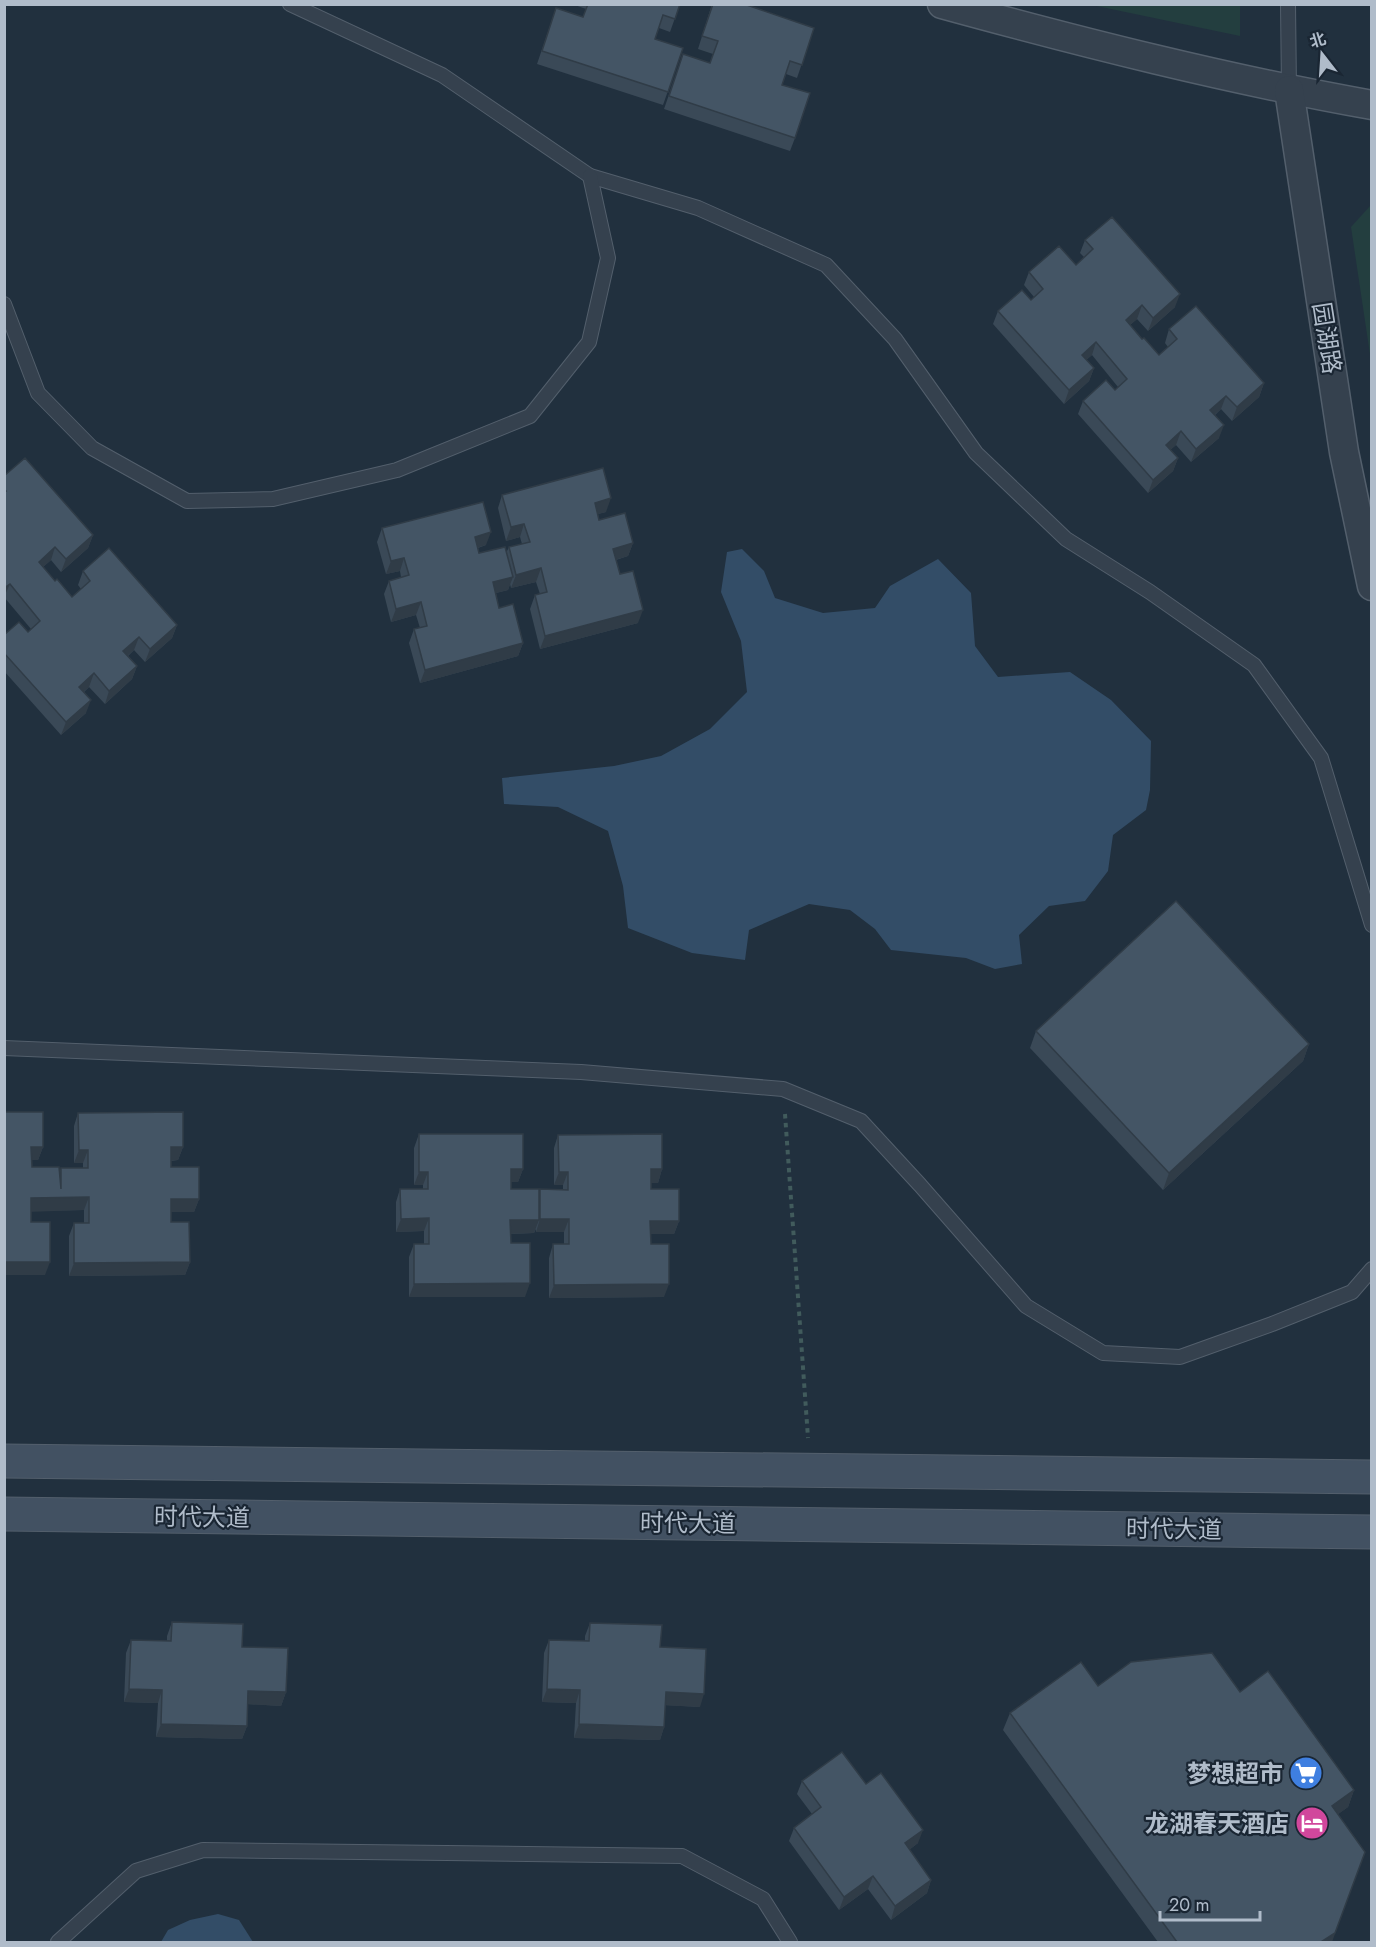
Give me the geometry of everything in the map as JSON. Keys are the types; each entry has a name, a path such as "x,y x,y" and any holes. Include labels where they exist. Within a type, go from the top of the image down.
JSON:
{"main road":[{"path":"4,1461 1371,1477"},
{"name":"时代大道","path":"4,1514 1371,1532"}],"street":[{"path":"942,4 1083,43 1289,90 1371,105"},
{"name":"园湖路","path":"1289,90 1344,452 1371,586"}],"lane":[{"path":"290,4 442,75 590,176 698,208 826,265 895,339 976,453 1066,539 1150,592 1254,665 1321,758 1371,925"},
{"path":"1288,4 1289,90"},
{"path":"4,304 38,393 92,448 187,501 273,500 397,470 530,416 590,342 609,258 590,176"},
{"path":"4,1048 581,1072 783,1089 861,1121 1026,1306 1103,1353 1180,1357 1352,1292 1371,1269"},
{"path":"58,1942 136,1871 203,1850 682,1856 763,1899 790,1942"}],"path":[{"path":"783,1089 810,1470"}],"green space":[{"path":"1092,5 1240,5 1240,36"},
{"path":"1371,205 1371,361 1351,227"}],"water":[{"path":"742,549 764,571 775,598 823,613 875,608 890,586 938,559 971,593 975,646 998,677 1070,672 1111,700 1151,741 1150,790 1146,810 1113,835 1108,871 1085,901 1049,906 1019,935 1022,964 995,969 966,958 891,950 875,929 850,910 809,904 749,930 745,960 692,953 628,928 623,886 608,831 558,807 504,804 502,778 614,766 661,756 710,729 747,692 741,641 721,592 727,552"},
{"path":"218,1914 239,1920 253,1942 161,1942 168,1930 190,1920"}],"building":[{"path":"588,4 680,4 675,19 663,15 655,39 683,48 668,92 542,51 556,8 583,17"},
{"path":"713,4 744,4 814,28 802,65 790,61 782,85 810,93 795,138 669,96 683,54 710,63 718,41 702,36"},
{"path":"1112,217 1180,294 1153,318 1142,305 1126,320 1142,339 1144,338 1159,355 1177,339 1169,329 1196,306 1264,383 1237,407 1226,396 1210,410 1224,425 1196,449 1181,431 1166,445 1178,458 1153,480 1083,401 1106,380 1115,390 1127,379 1096,342 1082,355 1094,368 1069,390 998,311 1022,290 1031,300 1043,289 1029,272 1059,246 1076,265 1093,249 1085,240"},
{"path":"25,458 93,535 66,559 55,547 39,562 55,581 57,579 72,597 90,581 83,571 109,548 177,625 150,649 139,637 123,651 137,666 109,691 94,673 79,687 91,700 66,722 4,653 4,635 19,622 28,632 40,621 10,584 4,588 4,492 6,491 4,476"},
{"path":"603,468 611,498 595,503 599,520 625,513 633,543 613,549 620,574 633,571 643,610 545,636 535,595 547,592 541,568 516,575 509,547 530,542 524,524 511,527 502,495"},
{"path":"483,502 491,532 475,537 479,553 505,547 513,577 493,582 499,608 513,604 523,643 425,670 414,629 427,626 421,602 396,609 389,581 409,575 404,558 391,561 382,528"},
{"path":"1176,901 1309,1044 1169,1173 1036,1031"},
{"path":"4,1112 43,1112 43,1147 31,1147 32,1167 59,1167 61,1189 61,1168 88,1168 88,1150 79,1150 78,1113 183,1112 183,1147 171,1147 171,1167 199,1167 199,1199 171,1199 171,1222 189,1222 190,1262 74,1263 74,1223 89,1223 89,1197 31,1198 31,1222 50,1222 50,1262 4,1262"},
{"path":"419,1134 523,1134 523,1169 511,1169 511,1189 539,1189 539,1220 510,1220 511,1243 530,1243 530,1283 414,1284 414,1244 429,1244 429,1218 401,1219 400,1189 428,1189 428,1172 419,1172"},
{"path":"662,1134 662,1169 651,1169 651,1189 679,1189 679,1221 650,1221 651,1244 669,1244 669,1284 554,1285 553,1244 569,1244 569,1219 540,1219 540,1189 568,1190 568,1172 559,1172 558,1135"},
{"path":"172,1622 243,1624 242,1647 288,1648 286,1692 248,1691 247,1726 161,1724 162,1690 129,1689 131,1640 171,1641"},
{"path":"590,1623 662,1625 660,1647 706,1649 704,1694 666,1692 664,1727 579,1724 580,1690 547,1689 549,1640 589,1641"},
{"path":"1212,1653 1240,1692 1268,1671 1354,1790 1332,1806 1365,1852 1335,1933 1321,1942 1177,1942 1010,1713 1081,1662 1098,1686 1131,1662"},
{"path":"842,1752 866,1784 881,1773 923,1830 905,1843 931,1880 895,1906 873,1876 844,1897 794,1828 821,1807 802,1781"}],"place":[{"name":"梦想超市","path":"1306,1773"},
{"name":"龙湖春天酒店","path":"1312,1823"}]}
